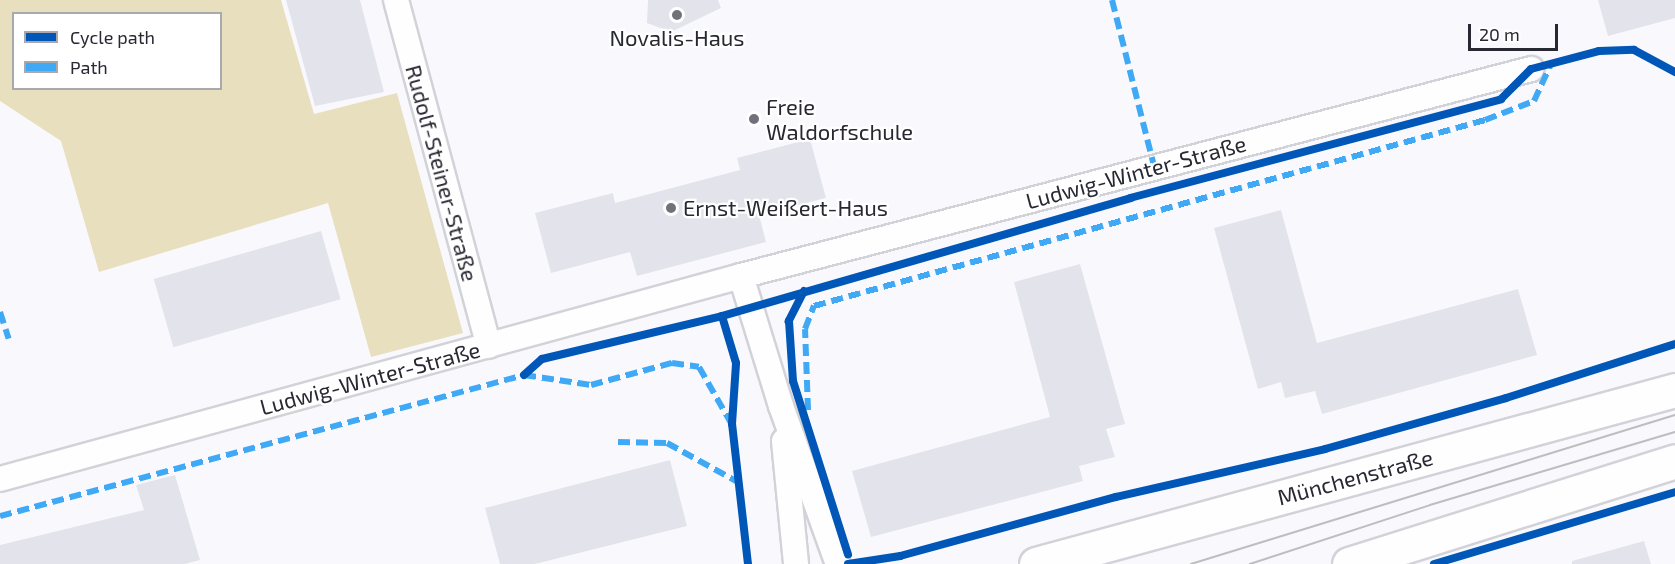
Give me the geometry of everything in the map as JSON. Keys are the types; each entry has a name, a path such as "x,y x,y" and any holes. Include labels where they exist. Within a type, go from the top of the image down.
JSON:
{"main road":[{"name":"Münchenstraße","path":"1036,564 1675,390"},
{"path":"1349,564 1675,461"}],"street":[{"name":"Rudolf-Steiner-Straße","path":"396,0 489,346"},
{"name":"Ludwig-Winter-Straße","path":"0,479 741,276 1531,69"},
{"path":"741,276 781,406 838,564"},
{"path":"781,406 796,564"}],"shaded area":[{"path":"0,0 281,0 314,114 397,93 463,333 371,357 328,203 99,272 61,141 0,101"}],"building":[{"path":"286,0 360,0 384,92 315,106"},
{"name":"Novalis-Haus","path":"648,0 718,0 721,8 671,32 647,23"},
{"path":"1598,0 1675,0 1675,18 1608,36"},
{"name":"Ernst-Weißert-Haus","path":"810,139 826,198 759,215 766,242 637,276 630,252 551,273 535,213 613,193 615,203 740,170 737,158"},
{"path":"1281,210 1317,343 1518,289 1537,355 1322,414 1315,391 1285,398 1281,382 1258,389 1214,228"},
{"path":"321,231 341,299 173,347 154,279"},
{"path":"1080,264 1125,424 1106,429 1115,457 1079,466 1083,481 871,537 852,471 1050,417 1014,282"},
{"path":"670,460 687,526 535,564 500,564 485,508"},
{"path":"175,475 200,560 185,564 0,564 0,545 144,510 136,485"},
{"path":"1644,541 1651,564 1572,564 1572,561"}],"tram line":[{"path":"1191,564 1675,415"},
{"path":"1250,564 1430,505 1675,432"}],"marked path":[{"path":"1112,0 1154,166"},
{"path":"808,410 805,329 814,306 1485,120 1534,101 1551,64"},
{"path":"0,312 9,339"},
{"path":"0,516 524,375 591,385 672,363 699,367 731,423"},
{"path":"618,442 667,443 738,482"}],"cycle path":[{"path":"748,564 732,424 736,363 722,316 1130,198 1501,99 1531,69 1599,51 1634,50 1675,72"},
{"path":"804,291 789,321 793,381 848,554"},
{"path":"524,375 542,359 722,316"},
{"path":"848,564 900,556 1116,497 1325,449 1506,398 1675,344"},
{"path":"1434,564 1675,492"}],"place":[{"name":"Novalis-Haus","path":"677,15"},
{"name":"Freie Waldorfschule","path":"754,119"},
{"name":"Ernst-Weißert-Haus","path":"671,208"}]}
